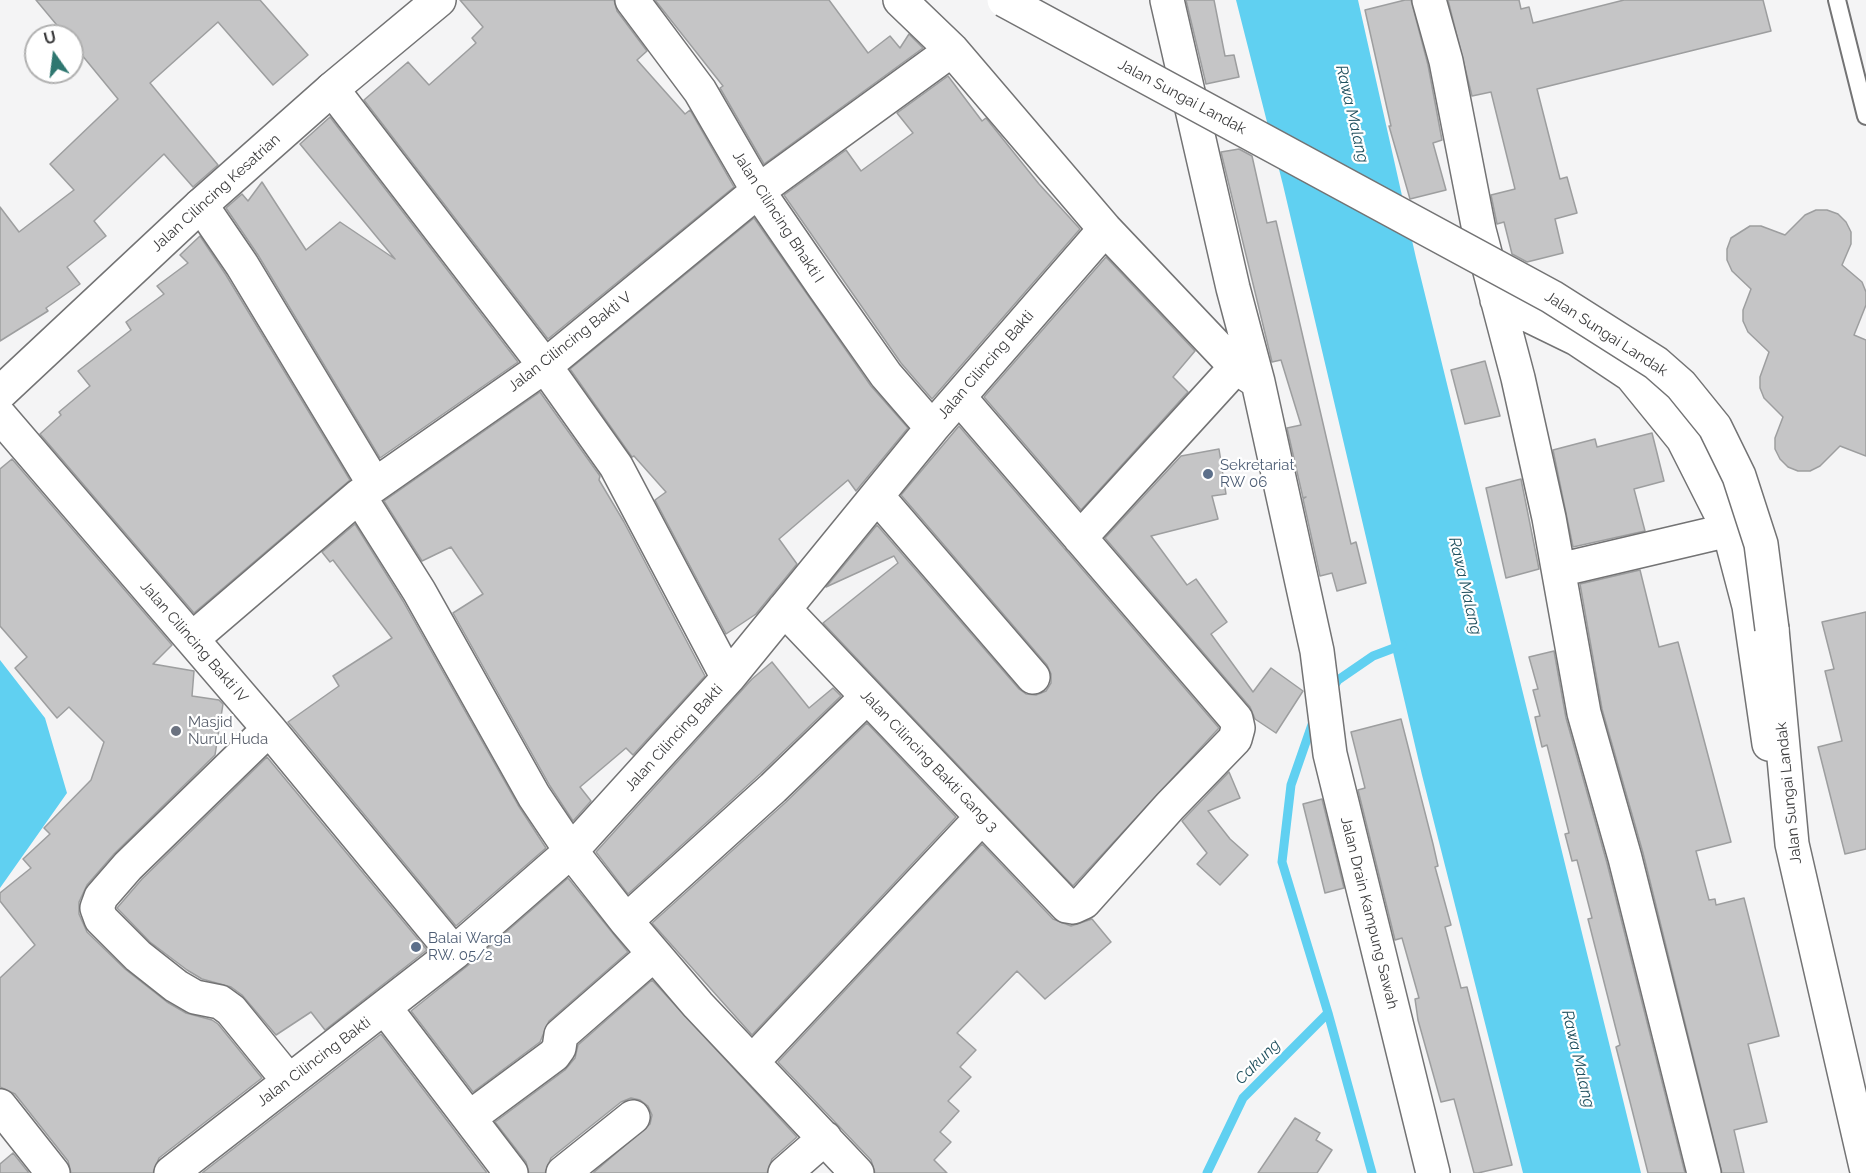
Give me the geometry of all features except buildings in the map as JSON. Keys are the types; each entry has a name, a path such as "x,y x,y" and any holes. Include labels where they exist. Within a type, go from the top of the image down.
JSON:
{"street":[{"name":"Jalan Cilincing Kesatrian","path":"0,393 201,205 332,89 439,0"},
{"name":"Jalan Cilincing Bhakti I","path":"632,0 700,91 758,191 886,375 932,428"},
{"path":"900,0 952,50 1105,229 1247,374 1080,538 959,397"},
{"name":"Jalan Sungai Landak","path":"1004,0 1552,297 1656,363 1682,385 1714,427 1739,476 1761,544 1772,629 1792,844 1866,1167"},
{"name":"Jalan Drain Kampung Sawah","path":"1167,0 1230,276 1247,374 1317,651 1330,754 1433,1173"},
{"path":"1429,0 1446,61 1464,163 1518,378 1559,570 1584,713 1625,858 1704,1173"},
{"name":"Jalan Cilincing Bakti V","path":"192,639 367,490 545,366 758,191 952,50"},
{"path":"332,89 420,200 545,366 616,466 728,678"},
{"path":"201,205 242,265 367,490 419,591 515,765 571,851 654,954 857,1173"},
{"name":"Jalan Cilincing Bakti","path":"171,1173 454,953 571,851 728,678 932,428 1105,229"},
{"path":"1497,300 1577,339 1631,375 1683,439 1729,530 1749,606 1773,771 1792,844"},
{"name":"Jalan Cilincing Bakti IV","path":"0,416 269,729 454,953"},
{"path":"877,496 1033,677"},
{"path":"1559,570 1729,530"},
{"name":"Jalan Cilincing Bakti Gang 3","path":"784,609 1067,906 1076,907 1084,902 1170,806 1235,739 1238,728 1236,719 1080,538"},
{"path":"626,921 773,788 867,697"},
{"path":"269,729 128,866 101,897 97,908 101,919 138,956 176,986 195,997 207,997 231,1010 288,1080"},
{"path":"753,1061 982,817"},
{"path":"469,1119 554,1055 561,1035 654,954"},
{"path":"385,1008 511,1173"},
{"path":"0,1106 53,1173"},
{"path":"563,1173 633,1117"},
{"path":"785,1173 825,1138"}],"lane":[{"path":"1837,0 1866,116"}],"water":[{"name":"Rawa Malang","path":"1236,0 1358,0 1416,258 1641,1173 1523,1173 1422,775 1283,185"},
{"path":"0,660 45,718 67,793 0,888"}],"waterway":[{"path":"1332,689 1338,680 1373,656 1402,645"},
{"path":"1315,716 1291,785 1282,862 1328,1013 1372,1173"},
{"name":"Cakung","path":"1207,1173 1243,1098 1328,1013"}],"place":[{"name":"Sekretariat RW 06","path":"1208,474"},
{"name":"Masjid Nurul Huda","path":"176,731"},
{"name":"Balai Warga RW. 05/2","path":"416,947"}]}
